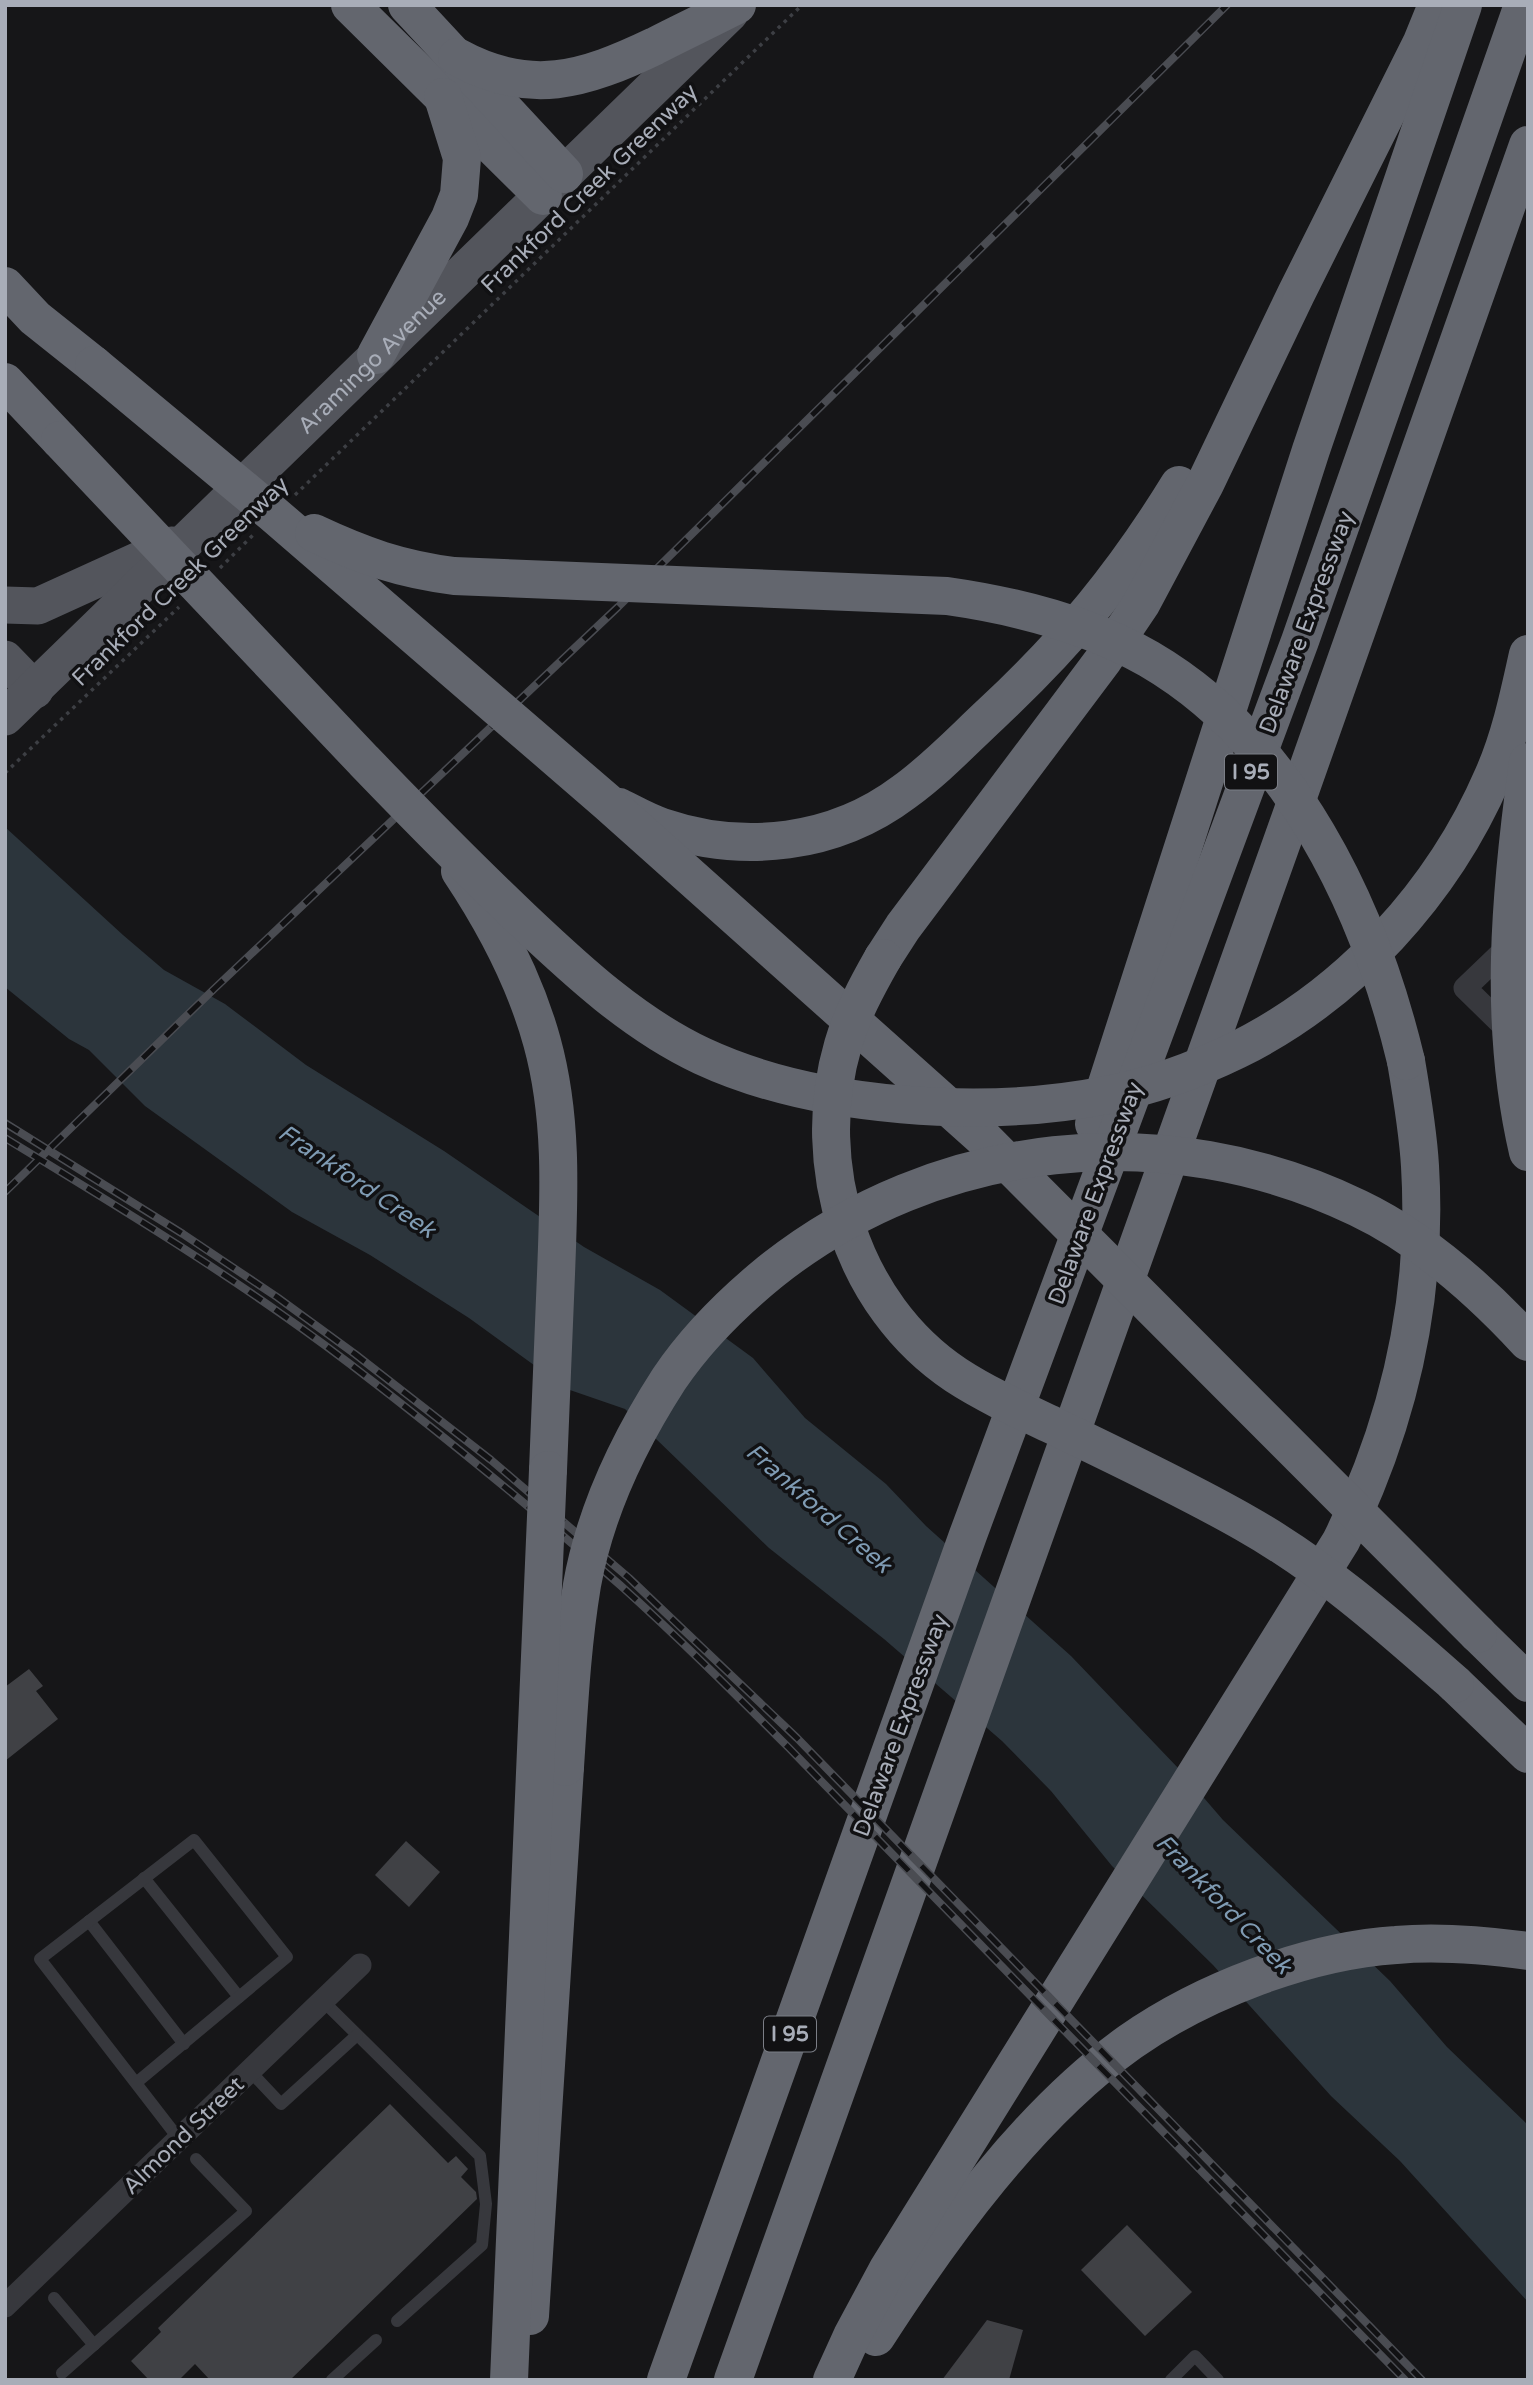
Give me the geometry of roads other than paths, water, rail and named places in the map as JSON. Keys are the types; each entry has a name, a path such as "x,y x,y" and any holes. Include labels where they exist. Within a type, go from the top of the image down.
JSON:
{"highway":[{"path":"350,5 443,97 553,185"},
{"path":"407,5 457,57 553,185"},
{"path":"457,57 482,71 511,78 546,81 575,78 606,68 738,5"},
{"path":"1437,5 1422,42 1205,484 1141,604 1104,659 883,958 852,1018 836,1075 832,1119 833,1172 850,1239 881,1300 902,1328 937,1360 991,1395 1196,1496 1287,1548 1330,1577 1373,1612 1455,1684 1528,1754"},
{"path":"968,1535 1116,1055 1307,463 1464,5"},
{"name":"Delaware Expressway","path":"666,2380 968,1535 1296,654 1522,5"},
{"path":"376,355 450,218 458,195 462,158 443,97"},
{"name":"I 95","path":"733,2380 1528,145"},
{"path":"5,286 35,318 274,513 607,802 982,1137 1528,1683"},
{"path":"607,802 661,827 725,841 753,843 784,841 818,834 868,814 904,793 1042,666 1117,579 1149,535 1296,294"},
{"path":"9,384 442,843 569,963 609,997 653,1028 701,1055 751,1075 808,1091 871,1101 935,1105 998,1107 1057,1103 1108,1095 1160,1082 1212,1062 1259,1039 1303,1011 1343,979 1385,939 1419,901 1473,818 1495,773 1510,727 1528,654"},
{"path":"274,513 366,556 414,571 454,576 947,596 1028,611 1109,639 1179,679 1241,733 1272,768 1326,850 1367,933 1388,993 1406,1061 1415,1113 1420,1166 1420,1262 1406,1360 1396,1401 1363,1496 1341,1541 888,2269 832,2380"},
{"path":"1528,762 1514,877 1509,965 1510,1033 1516,1092 1528,1152"},
{"path":"442,843 489,914 528,999 543,1043 558,1140 558,1226 509,2380"},
{"path":"525,2380 570,1677 583,1583 604,1507 626,1455 669,1380 691,1349 721,1316 752,1286 817,1237 854,1216 924,1184 977,1167 1019,1158 1102,1151 1147,1152 1236,1165 1280,1177 1358,1208 1396,1229 1468,1282 1528,1342"},
{"path":"850,2380 900,2300 946,2237 1029,2133 1094,2071 1130,2042 1207,1997 1252,1978 1298,1964 1394,1945 1475,1945 1528,1951"}],"main road":[{"name":"Aramingo Avenue","path":"5,717 738,5"},
{"path":"5,605 38,606 198,532"},
{"path":"5,659 35,690"}],"street":[{"path":"1526,1043 1465,988 1528,928"},
{"name":"Almond Street","path":"5,2306 360,1965"}],"lane":[{"path":"136,2083 287,1957 194,1840 40,1959 179,2139"},
{"path":"145,1878 239,1997"},
{"path":"89,1921 184,2043"},
{"path":"323,2001 480,2156 486,2204 482,2245 397,2322"},
{"path":"250,2071 281,2104 357,2035"},
{"path":"60,2378 246,2211 196,2159"},
{"path":"54,2298 94,2345"},
{"path":"332,2380 376,2340"},
{"path":"1171,2380 1195,2356 1218,2380"}],"water":[{"name":"Frankford Creek","path":"5,827 164,970 225,1004 306,1065 444,1151 584,1247 660,1290 753,1358 805,1418 886,1484 926,1526 1071,1656 1179,1769 1223,1820 1390,1981 1447,2047 1528,2125 1528,2302 1400,2161 1331,2096 1213,1965 1112,1866 1051,1791 1002,1741 884,1639 769,1548 625,1409 567,1389 469,1318 370,1255 292,1212 145,1106 89,1050 69,1039 5,987"}],"railway":[{"path":"5,1192 214,989 618,607 1227,5"},
{"path":"5,1123 183,1234 277,1297 491,1460 629,1578 797,1738 1422,2380"},
{"path":"5,1138 180,1246 309,1333 521,1500 620,1585 788,1747 1405,2380"}]}
